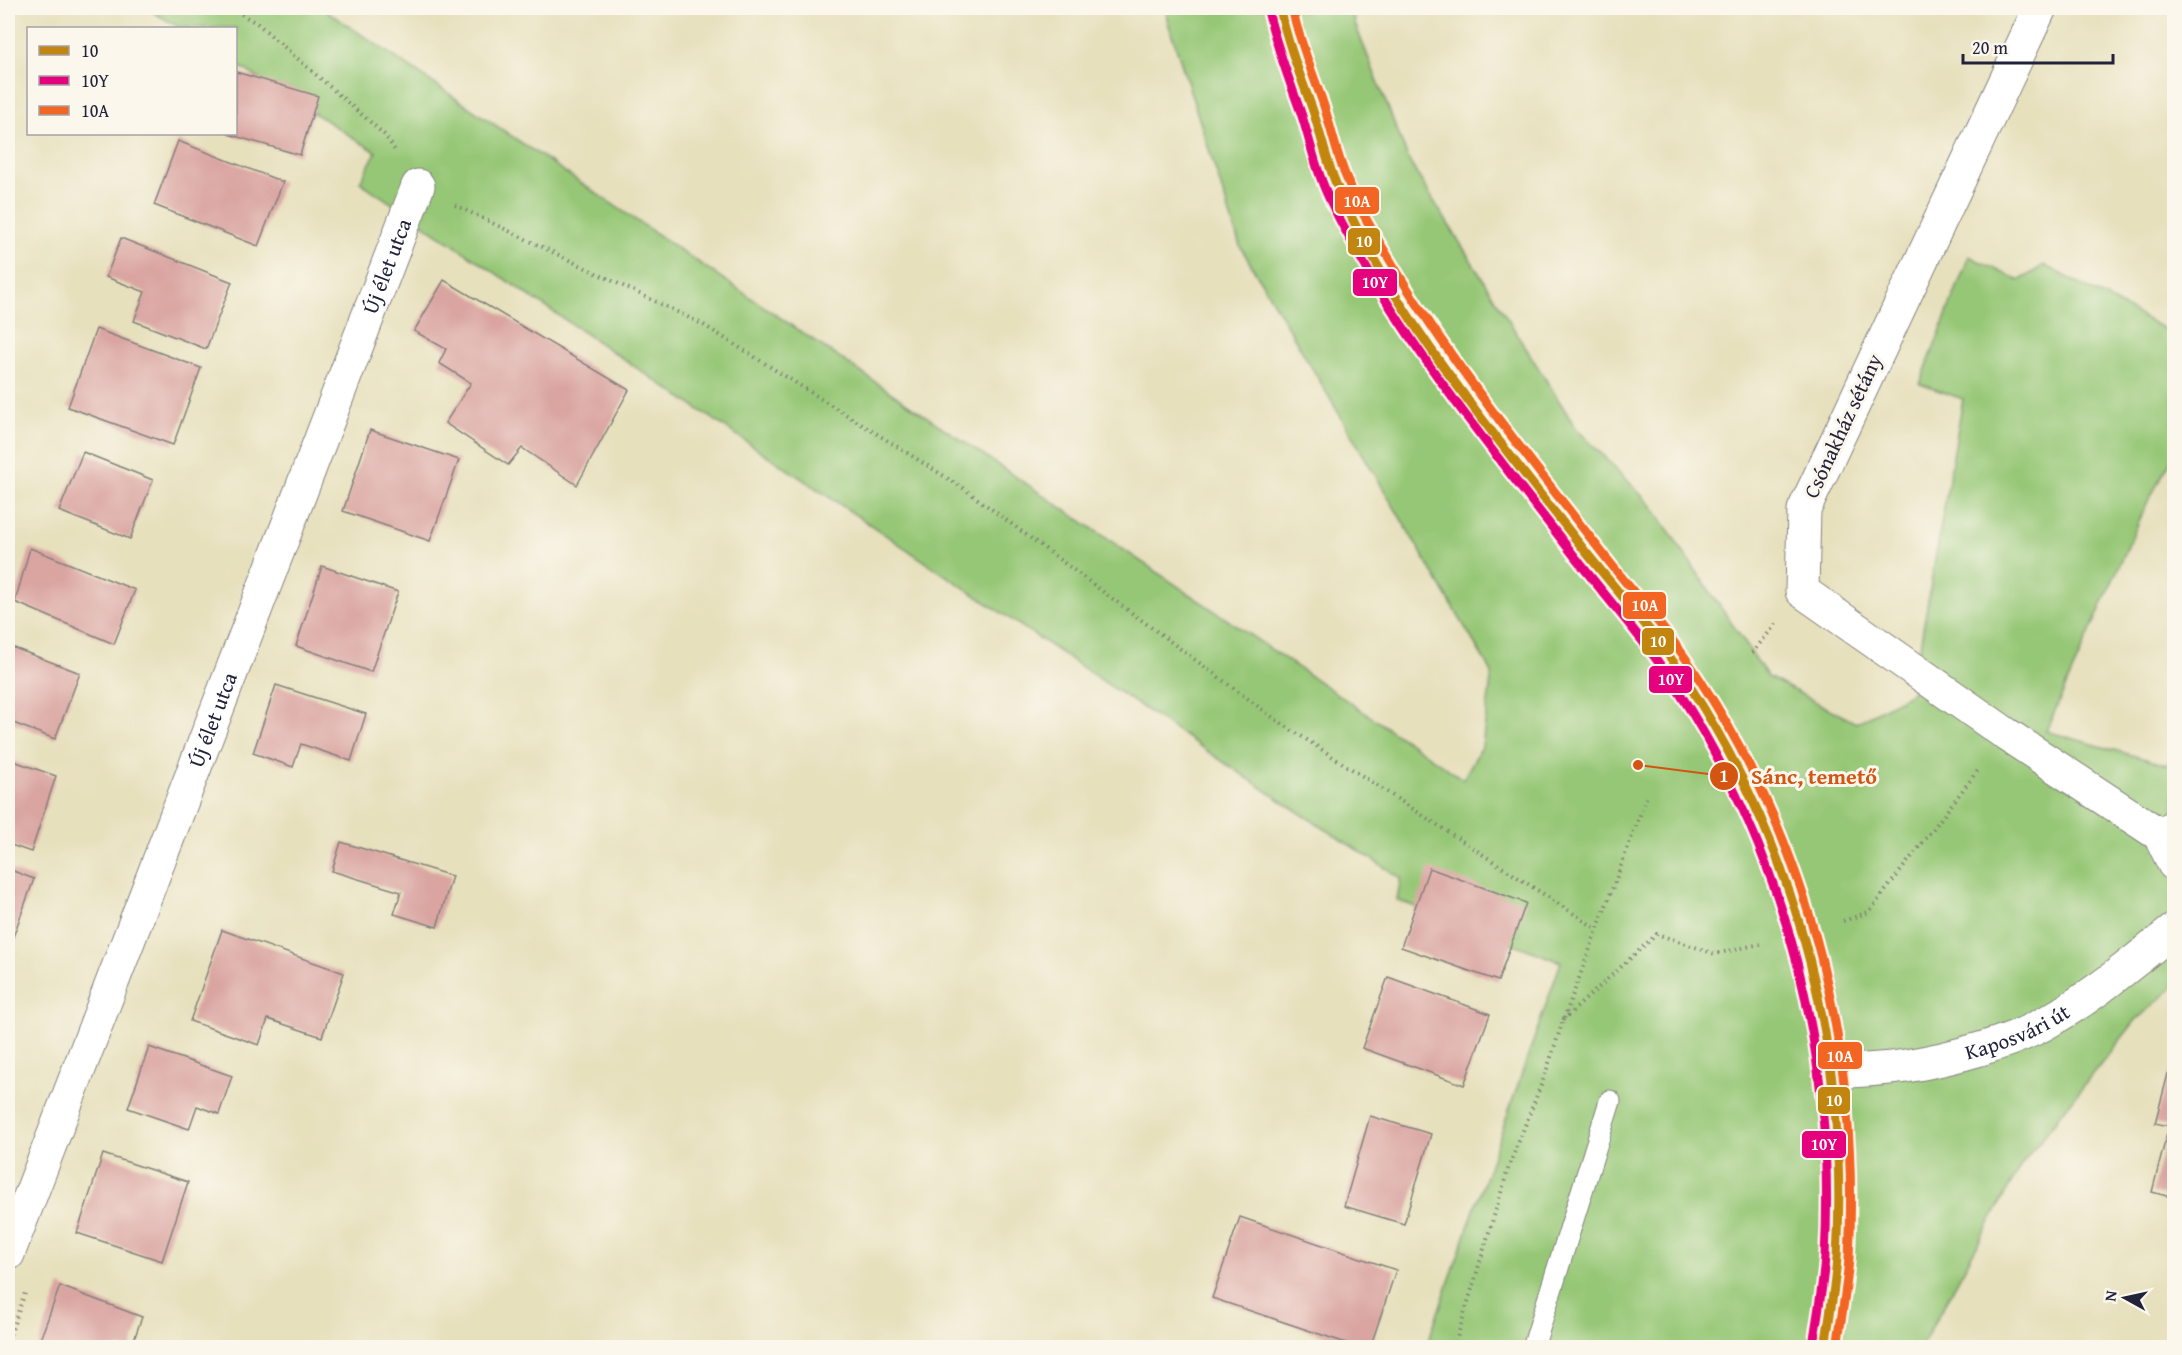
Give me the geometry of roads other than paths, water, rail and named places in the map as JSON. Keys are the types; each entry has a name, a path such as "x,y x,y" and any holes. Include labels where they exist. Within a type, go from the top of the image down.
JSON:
{"street":[{"path":"1280,8 1291,54 1338,189 1382,274 1467,397 1690,686 1741,774 1782,866 1817,979 1833,1071 1839,1152 1839,1203 1837,1262 1825,1347"},
{"name":"Csónakház sétány","path":"2040,8 1804,510 1802,591 2006,734 2167,826"},
{"name":"Új élet utca","path":"8,1254 418,186"},
{"path":"2167,826 2175,864"},
{"name":"Kaposvári út","path":"1833,1071 1906,1066 2019,1036 2083,1001 2175,930"}],"lane":[{"path":"1533,1347 1610,1101"}],"place":[{"name":"Sánc, temető","path":"1638,765"}]}
